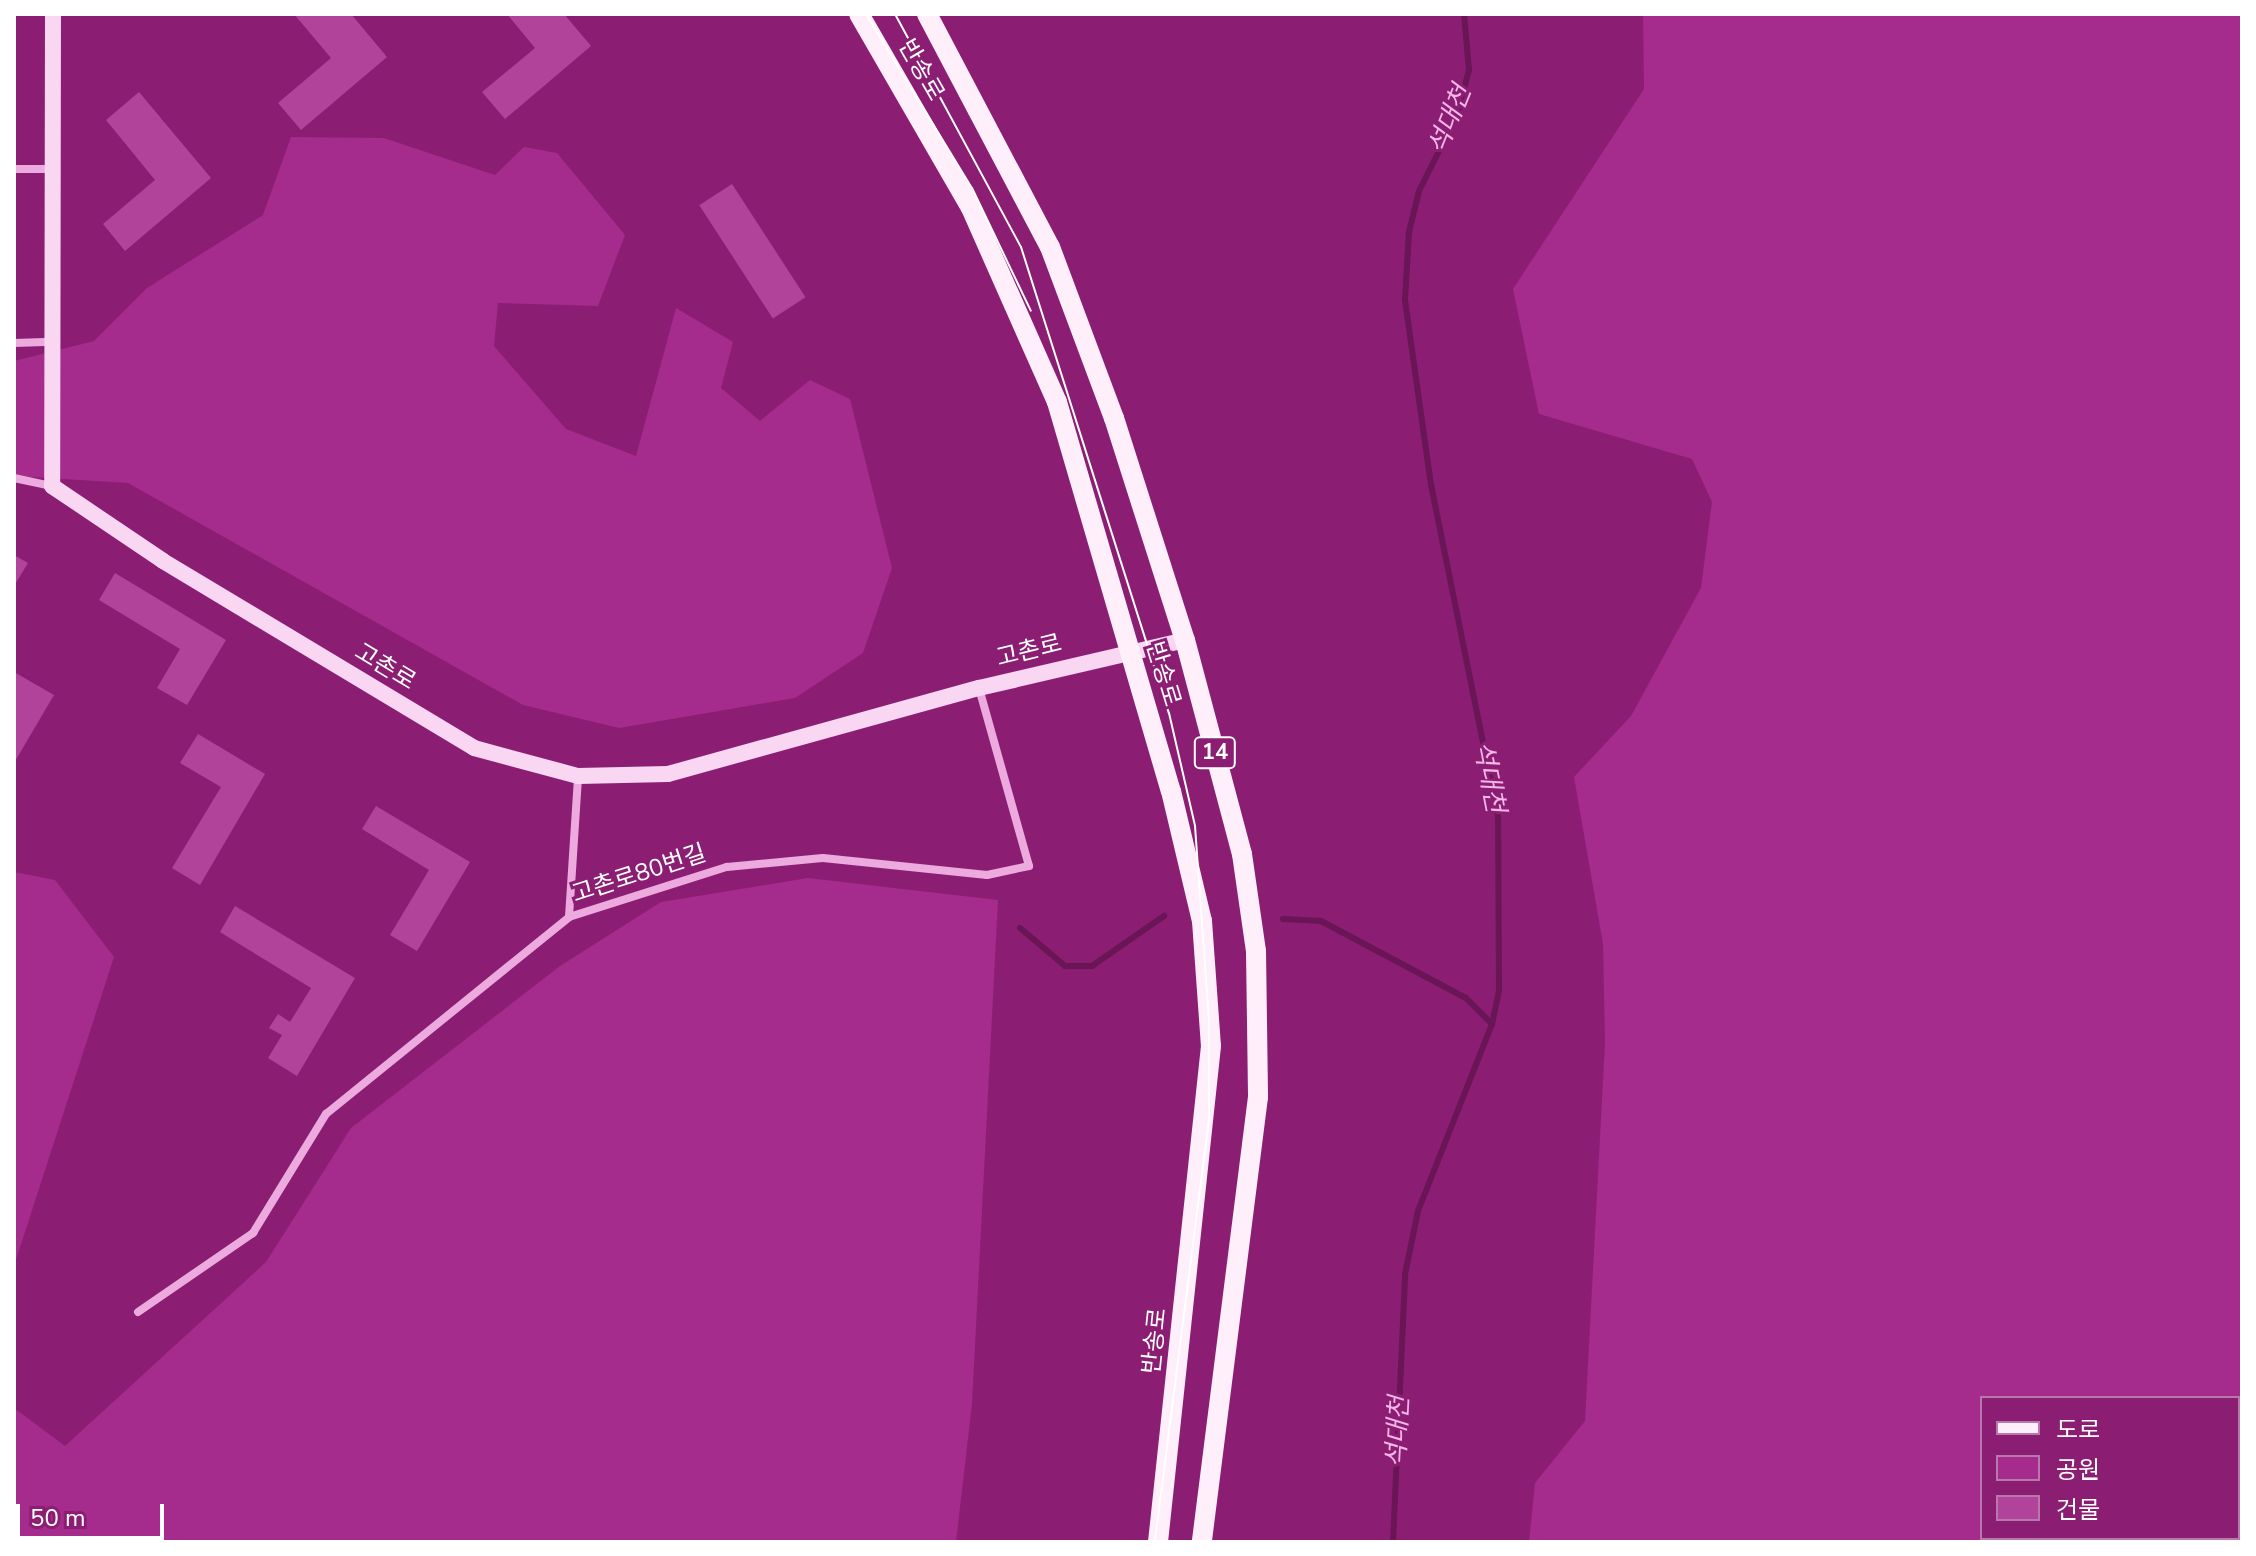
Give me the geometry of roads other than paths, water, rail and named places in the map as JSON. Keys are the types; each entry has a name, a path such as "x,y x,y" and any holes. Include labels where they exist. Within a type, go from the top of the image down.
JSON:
{"main road":[{"name":"반송로","path":"859,14 971,208 1022,317 1057,402 1171,791 1202,921 1211,1046 1158,1542"},
{"name":"반송로","path":"927,14 1050,247 1114,418 1185,640 1242,854 1256,951 1260,1036 1253,1162 1202,1542"}],"street":[{"path":"14,478 52,486 53,14"},
{"path":"14,169 52,169"},
{"path":"14,343 52,342"},
{"name":"고촌로","path":"52,486 163,561 474,748 578,776 668,774 979,688 1185,640"},
{"name":"고촌로80번길","path":"138,1312 253,1233 326,1114 569,917 727,867 823,858 987,875 1029,866 979,688"},
{"path":"569,917 578,776"}],"waterway":[{"name":"석대천","path":"1393,1542 1405,1274 1418,1211 1492,1024 1499,991 1498,817 1431,485 1405,299 1409,232 1419,191 1458,113 1469,70 1464,14"},
{"path":"1020,928 1065,966 1092,966 1164,916"},
{"path":"1283,919 1321,921 1466,998 1492,1024"}],"tram line":[{"path":"866,14 972,188 1031,311"},
{"path":"895,14 1021,247 1169,713 1195,826 1209,1023 1209,1119 1155,1542"}]}
